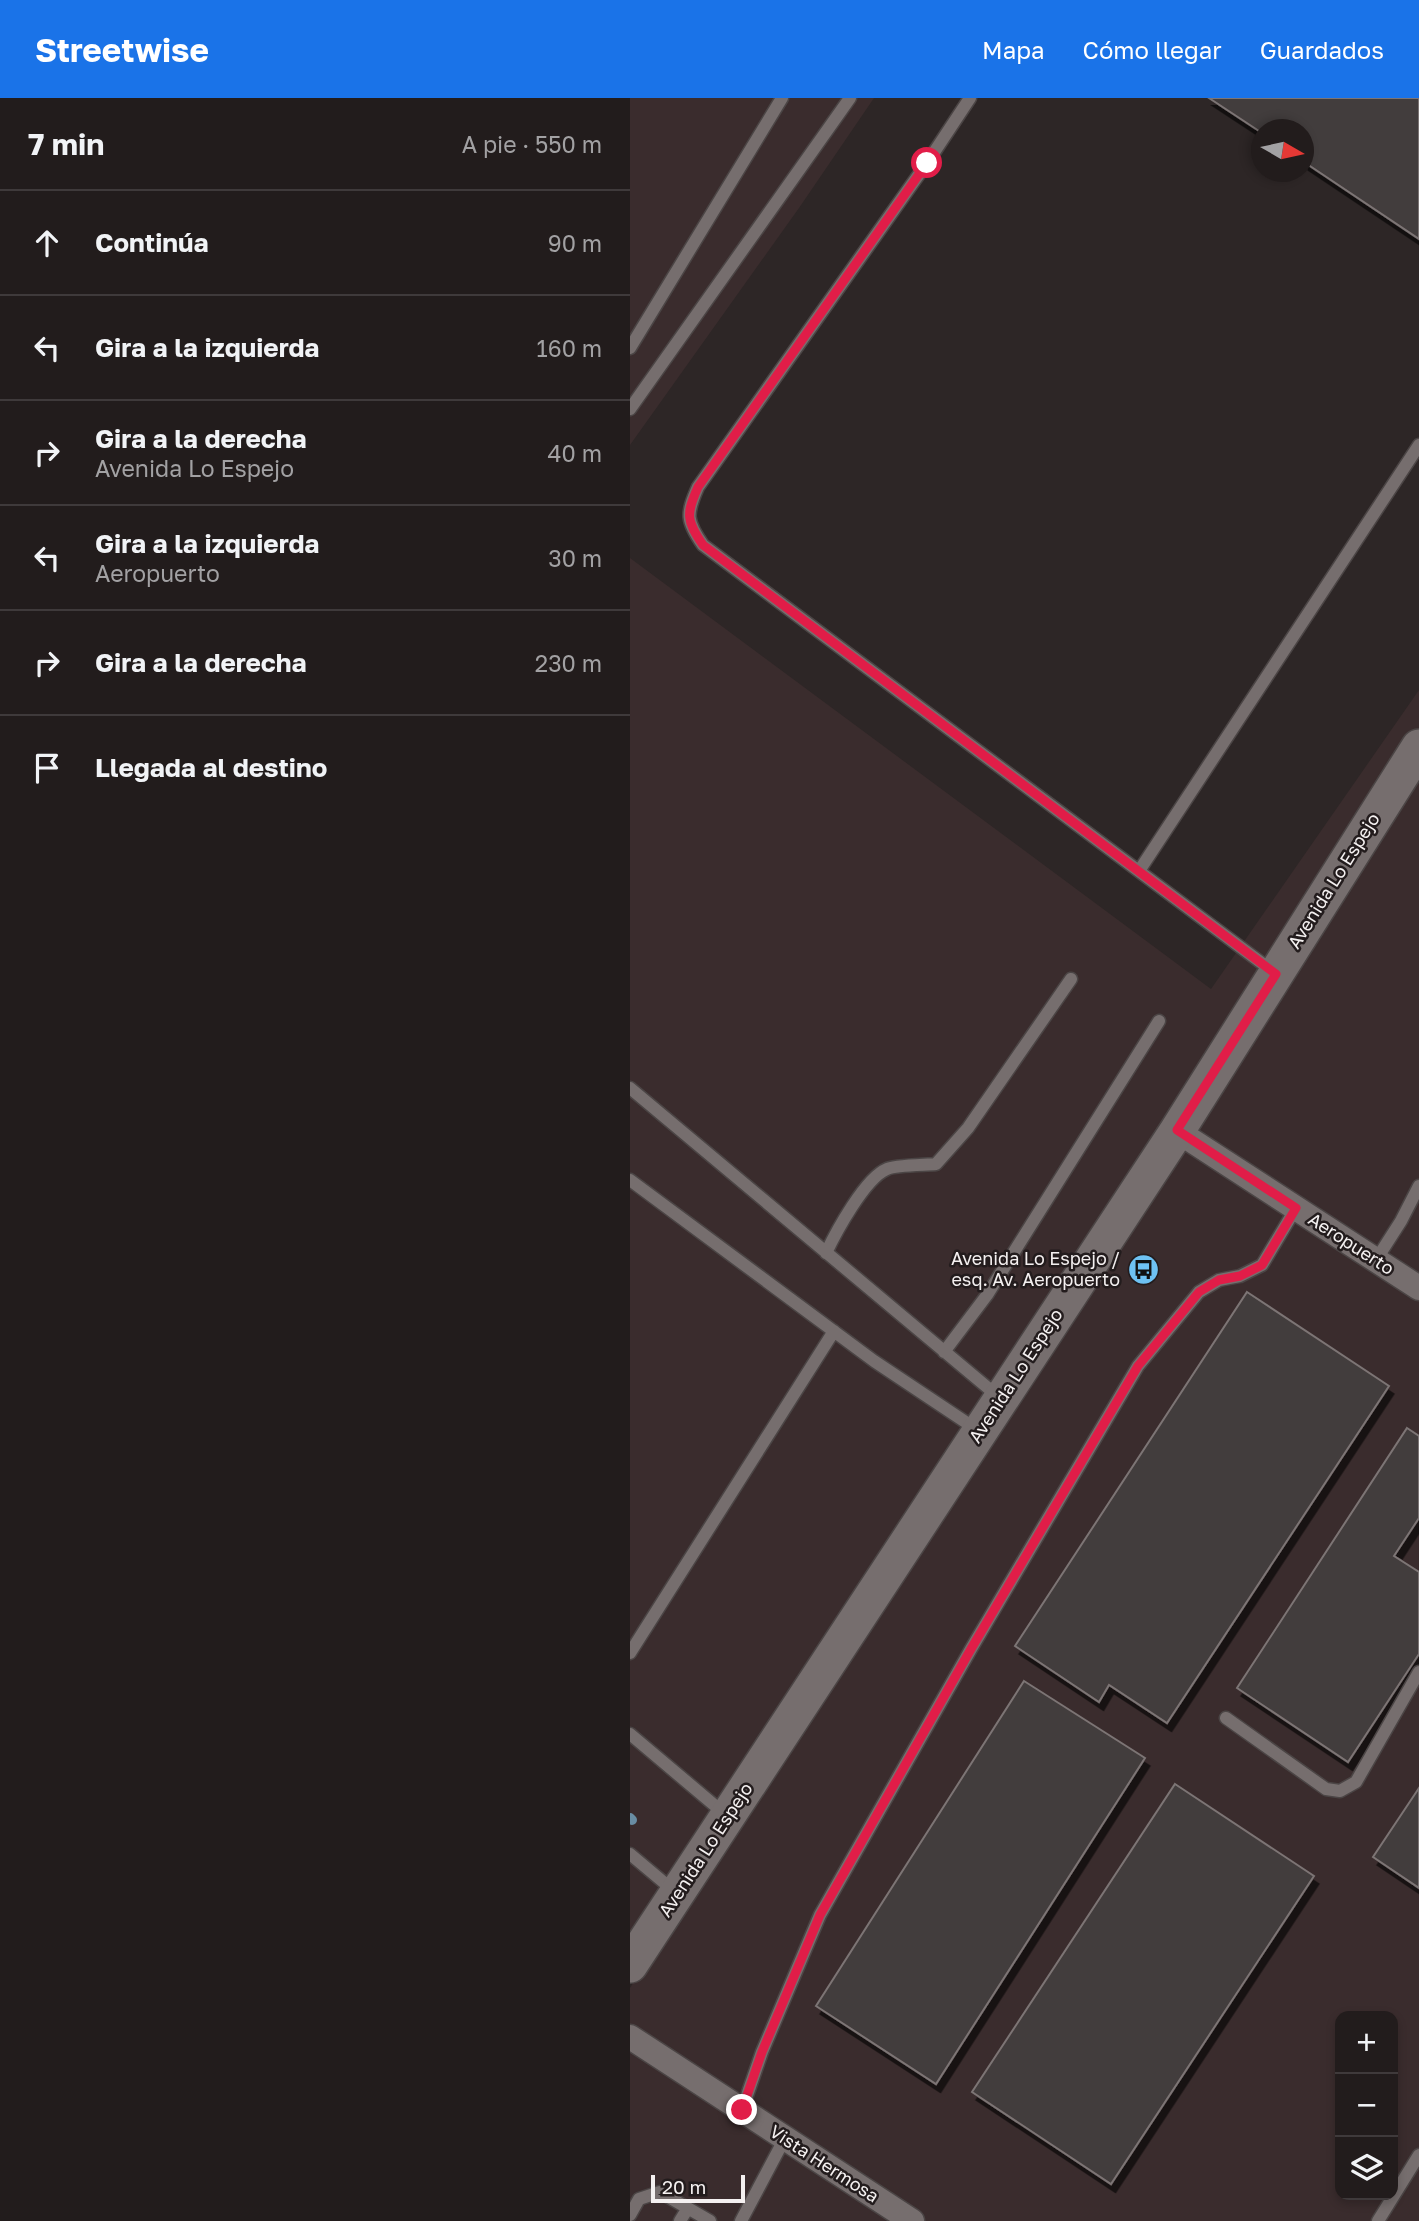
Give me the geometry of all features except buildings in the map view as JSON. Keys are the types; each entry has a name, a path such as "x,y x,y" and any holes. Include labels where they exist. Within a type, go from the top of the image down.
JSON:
{"main road":[{"name":"Avenida Lo Espejo","path":"630,1965 1177,1130 1419,747"}],"street":[{"name":"Aeropuerto","path":"1177,1130 1419,1288"},
{"name":"Vista Hermosa","path":"630,2038 912,2221"}],"lane":[{"path":"630,348 782,98"},
{"path":"630,410 850,98"},
{"path":"970,98 698,487 690,506 690,526 703,545 1276,974"},
{"path":"1139,871 1419,445"},
{"path":"826,1253 842,1219 887,1168 936,1164 968,1128 1071,979"},
{"path":"944,1352 987,1295 1159,1021"},
{"path":"630,1088 1001,1399"},
{"path":"630,1180 874,1361 980,1432"},
{"path":"1376,1260 1402,1222 1419,1186"},
{"path":"742,2110 762,2052 820,1915 971,1649 1138,1366 1199,1292 1219,1280 1240,1276 1262,1265 1296,1208"},
{"path":"630,1653 834,1331"},
{"path":"1226,1718 1325,1788 1340,1791 1356,1782 1419,1672"},
{"path":"630,1734 728,1816"},
{"path":"630,1854 677,1893"},
{"path":"741,2221 785,2138"},
{"path":"1378,2221 1419,2155"},
{"path":"630,2215 639,2199 660,2192 710,2221"},
{"path":"680,2221 688,2208"}],"shaded area":[{"path":"630,98 874,98 630,445"},
{"path":"630,558 1211,989 1419,690 1419,2221 630,2221 630,1988 650,1956 630,1937"}],"place":[{"name":"Avenida Lo Espejo / esq. Av. Aeropuerto","path":"1143,1269"}],"route":[{"path":"742,2110 762,2052 820,1915 971,1649 1138,1366 1199,1292 1219,1280 1240,1276 1262,1265 1296,1208 1177,1130 1276,974 703,545 690,526 690,506 698,487 927,163"}]}
